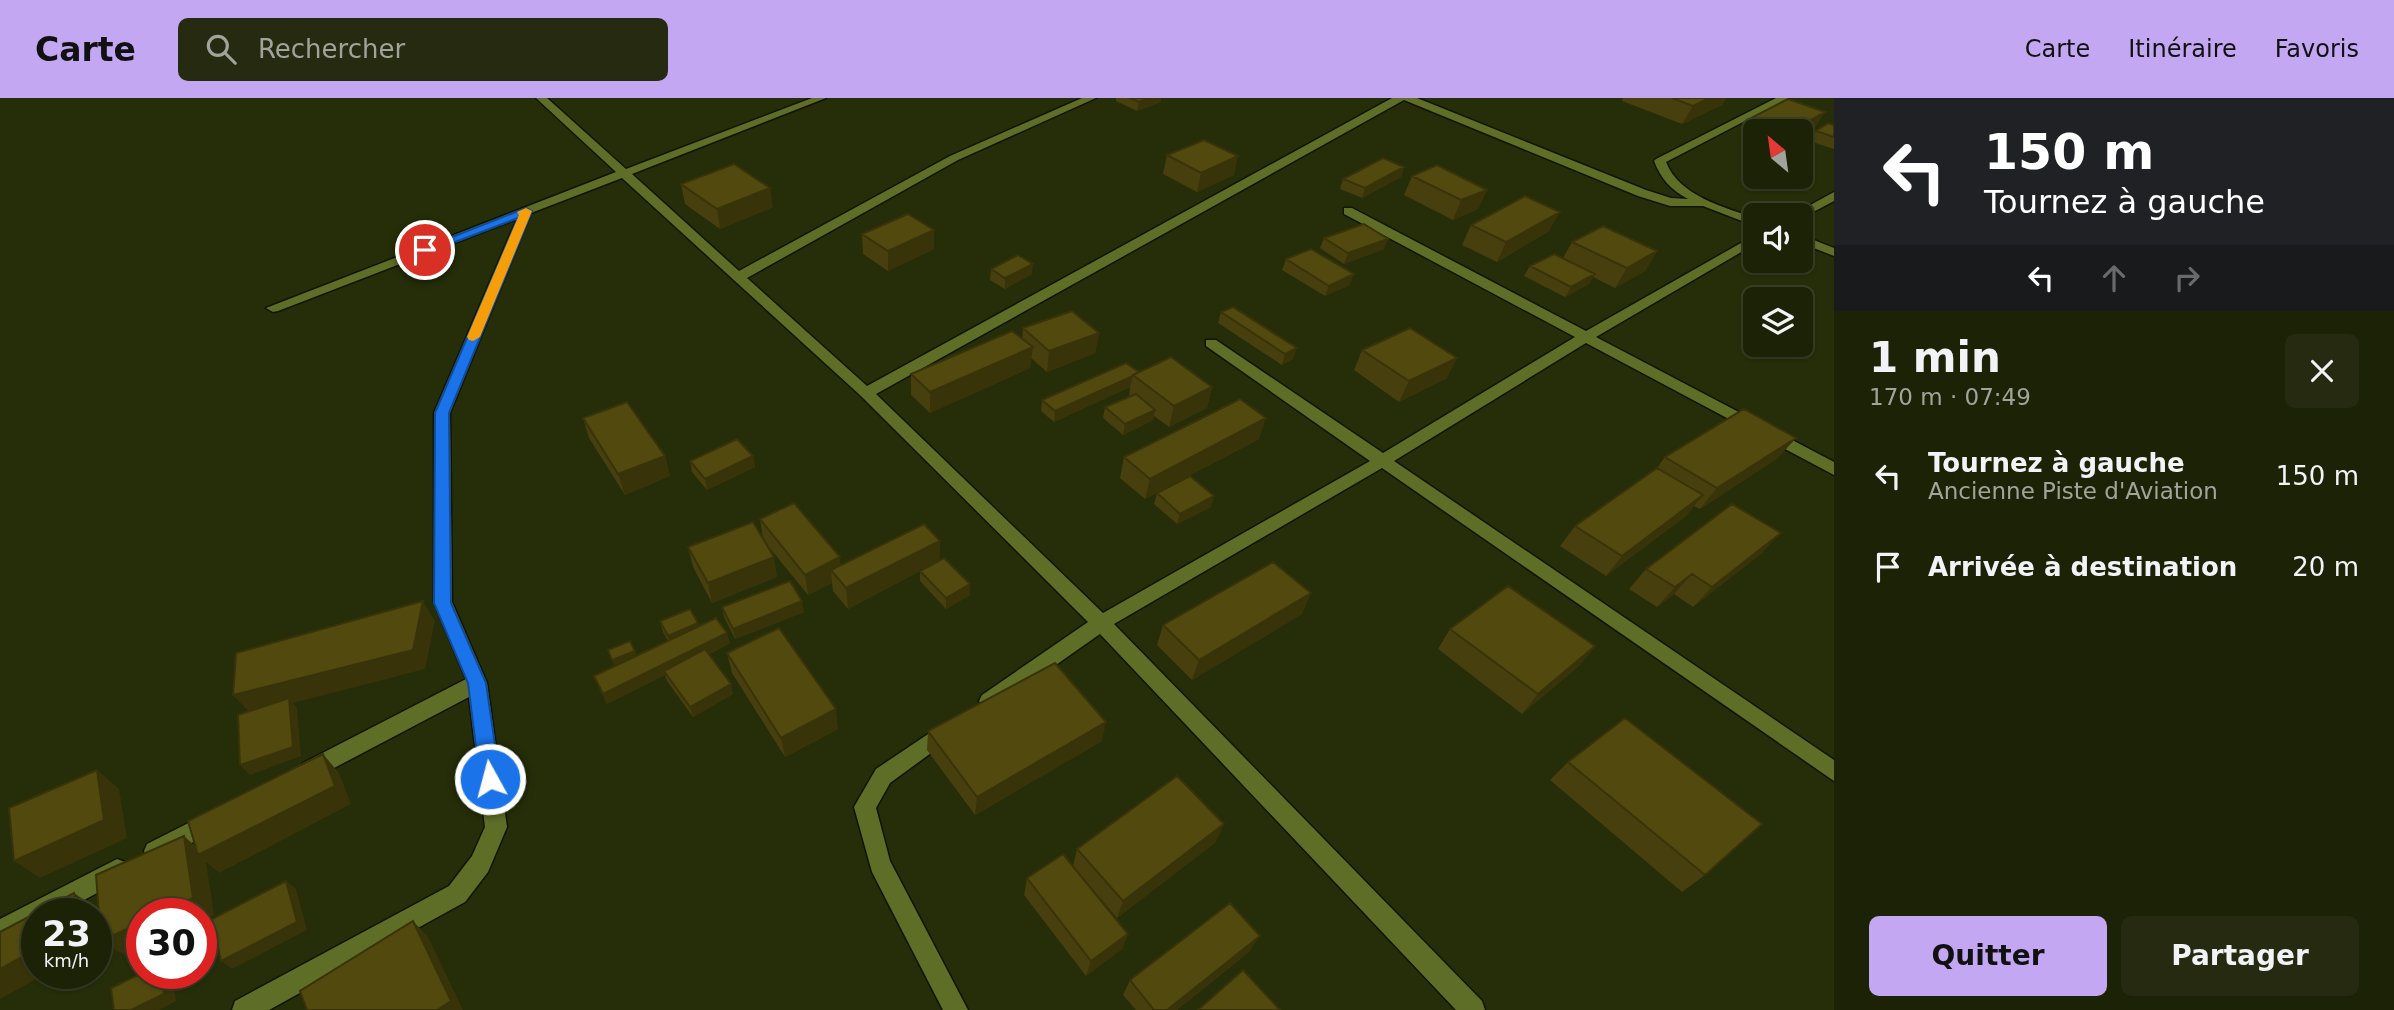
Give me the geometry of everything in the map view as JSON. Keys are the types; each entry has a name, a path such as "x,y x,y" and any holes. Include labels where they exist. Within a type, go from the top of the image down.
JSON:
{"street":[{"path":"541,98 866,393 1101,622 1473,1010"},
{"path":"273,308 821,98"},
{"path":"738,277 954,158 1091,98"},
{"path":"866,393 1400,98"},
{"path":"1408,98 1642,194 1670,202 1702,203"},
{"path":"1743,218 1702,203 1673,183 1660,166 1660,161 1784,98"},
{"path":"1813,207 1834,196"},
{"path":"244,1010 457,894 480,864 496,827 477,683 443,603 442,413 526,211"},
{"path":"1348,211 1834,469"},
{"path":"1813,244 1834,252"},
{"path":"956,1010 880,864 865,807 883,776 1101,622 1382,461 1586,337 1743,246"},
{"path":"1211,343 1834,772"},
{"path":"294,778 477,683"},
{"path":"0,932 233,810"}],"building":[{"path":"1130,98 1148,98 1139,102"},
{"path":"1672,98 1709,98 1693,106"},
{"path":"1788,99 1825,112 1812,119 1753,117"},
{"path":"1828,123 1834,125 1834,137 1816,131"},
{"path":"1204,140 1238,156 1201,173 1167,155"},
{"path":"1383,158 1404,167 1365,188 1343,179"},
{"path":"734,164 770,188 717,209 681,184"},
{"path":"1437,165 1487,190 1461,200 1412,176"},
{"path":"1525,196 1560,212 1506,242 1471,225"},
{"path":"908,214 934,230 888,251 862,234"},
{"path":"1364,224 1388,239 1348,253 1324,238"},
{"path":"1603,226 1657,251 1627,268 1572,242"},
{"path":"1311,249 1354,274 1329,286 1286,259"},
{"path":"1554,254 1595,274 1571,287 1530,266"},
{"path":"1018,255 1033,264 1005,278 991,269"},
{"path":"1233,307 1297,348 1285,354 1221,312"},
{"path":"1072,311 1099,333 1049,351 1023,328"},
{"path":"1410,328 1457,358 1409,381 1362,350"},
{"path":"1012,331 1033,347 930,392 911,374"},
{"path":"1171,357 1212,387 1174,406 1133,375"},
{"path":"1126,363 1139,372 1055,411 1042,400"},
{"path":"1136,394 1155,410 1125,424 1105,407"},
{"path":"1240,399 1266,418 1150,479 1124,457"},
{"path":"627,402 665,456 618,474 583,418"},
{"path":"1744,409 1796,438 1717,488 1665,457"},
{"path":"737,439 753,456 705,479 690,461"},
{"path":"1657,468 1703,495 1622,556 1575,526"},
{"path":"1190,476 1214,496 1180,514 1157,493"},
{"path":"794,503 840,557 805,575 760,519"},
{"path":"1732,504 1781,533 1712,587 1692,574 1675,587 1646,569"},
{"path":"753,522 774,557 708,583 688,547"},
{"path":"924,524 940,541 846,588 831,570"},
{"path":"944,558 970,584 946,598 920,571"},
{"path":"1273,562 1311,593 1199,660 1163,625"},
{"path":"790,581 802,601 733,629 722,607"},
{"path":"1508,586 1595,646 1538,694 1450,629"},
{"path":"423,601 413,650 233,695 236,653"},
{"path":"690,609 698,623 668,636 660,621"},
{"path":"716,618 727,633 603,694 594,676"},
{"path":"779,628 836,709 781,738 727,653"},
{"path":"630,641 635,651 612,660 608,650"},
{"path":"705,649 731,684 690,707 664,671"},
{"path":"1055,663 1106,722 977,797 928,731"},
{"path":"289,698 293,747 240,765 238,715"},
{"path":"1625,718 1762,824 1705,875 1568,762"},
{"path":"323,754 335,786 198,855 188,821"},
{"path":"97,770 104,820 14,861 9,808"},
{"path":"1177,776 1224,824 1123,901 1077,849"},
{"path":"184,836 193,898 126,898 126,929 112,936 112,898 98,898 96,875"},
{"path":"1063,854 1128,934 1091,961 1027,878"},
{"path":"286,881 297,922 221,961 217,942 217,916"},
{"path":"1230,903 1260,936 1167,1010 1154,1010 1130,980"},
{"path":"21,921 21,958 0,969 0,932"},
{"path":"413,921 451,1001 437,1010 307,1010 300,991"},
{"path":"1243,970 1280,1010 1198,1010"},
{"path":"126,981 126,989 163,989 164,994 131,1010 114,1010 112,988"}],"slow traffic":[{"path":"473,337 526,211 523,212"}],"route":[{"path":"425,250 526,211 442,413 443,603 477,683 490,779"}]}
